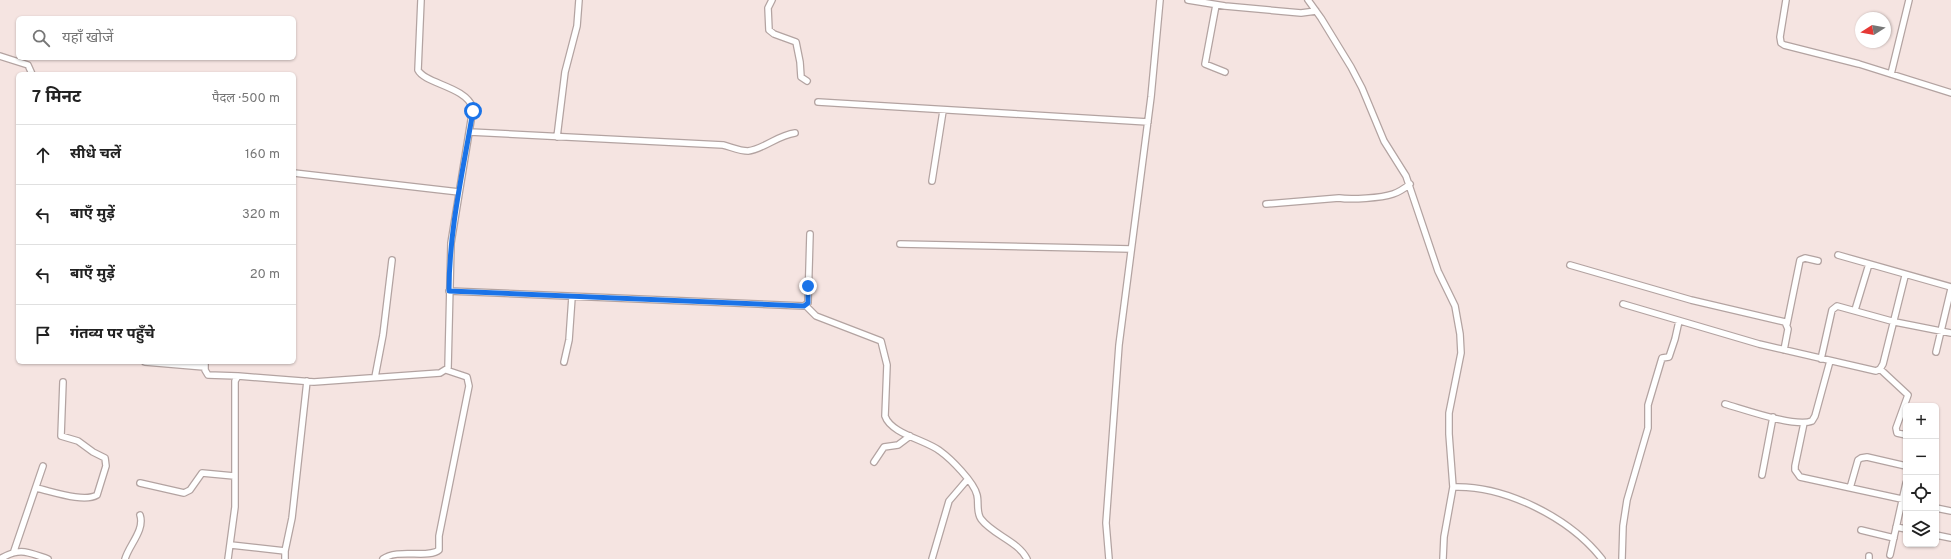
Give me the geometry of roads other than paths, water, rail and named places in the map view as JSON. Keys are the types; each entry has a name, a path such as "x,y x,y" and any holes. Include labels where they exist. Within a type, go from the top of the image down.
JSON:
{"street":[{"path":"185,364 205,365 206,374 210,376 238,376 307,381 440,373 446,370 449,362 451,243 473,111 470,101 445,84 422,76 418,70 421,0"},
{"path":"557,137 564,80 577,26 579,0"},
{"path":"772,0 768,8 769,30 774,34 796,42 801,77 807,81"},
{"path":"1109,559 1106,523 1119,352 1148,122 1160,0"},
{"path":"1188,0 1216,5 1302,13 1316,11"},
{"path":"1308,0 1362,88 1384,142 1402,168 1410,184 1438,271 1455,306 1460,334 1460,365 1449,413 1448,434 1453,487 1444,537 1443,559"},
{"path":"1786,0 1780,37 1781,43 1784,45 1891,74 1951,93"},
{"path":"1891,74 1909,0"},
{"path":"1216,5 1204,64 1225,72"},
{"path":"0,56 28,66 31,72"},
{"path":"818,102 943,111 1148,122"},
{"path":"932,181 943,111"},
{"path":"470,132 723,145 745,151 756,148 782,135 795,133"},
{"path":"296,173 459,192"},
{"path":"1266,204 1339,198 1350,200 1389,195 1396,193 1410,184"},
{"path":"806,306 808,303 810,234"},
{"path":"900,244 1131,249"},
{"path":"1838,255 1951,288 1936,352"},
{"path":"1784,350 1788,329 1787,324 1800,260 1804,258 1818,261"},
{"path":"375,377 383,335 392,260"},
{"path":"1855,310 1869,264"},
{"path":"1570,265 1691,300 1787,324"},
{"path":"1880,369 1906,276"},
{"path":"449,291 806,306 816,316 881,341 888,365 885,411 886,420 891,426 941,451 967,480 977,495 979,513 982,520 1012,543 1024,554 1027,559"},
{"path":"564,362 569,340 572,297"},
{"path":"1622,304 1784,350 1874,370 1880,369"},
{"path":"1820,359 1833,308 1839,306 1894,322 1951,333"},
{"path":"1622,559 1625,512 1631,484 1648,428 1648,405 1662,358 1669,357 1679,321"},
{"path":"1724,404 1773,418 1809,423 1814,419 1830,361"},
{"path":"1880,369 1908,395 1905,403"},
{"path":"384,559 390,555 433,554 439,550 439,536 469,386 467,377 446,370"},
{"path":"228,559 231,545 234,507 235,381 238,376"},
{"path":"286,559 285,550 292,518 307,381"},
{"path":"36,488 80,497 94,497 97,495 106,466 105,458 102,455 94,452 78,441 61,436 62,382"},
{"path":"1903,409 1896,428 1897,433 1903,434"},
{"path":"1762,474 1773,418"},
{"path":"1804,423 1795,466 1797,474 1800,477 1903,499"},
{"path":"874,462 884,447 898,445 910,436"},
{"path":"1850,488 1858,460 1861,458 1867,457 1903,465"},
{"path":"14,551 43,466"},
{"path":"140,483 184,493 190,490 202,473 234,476"},
{"path":"932,559 949,501 967,480"},
{"path":"1453,487 1467,486 1484,489 1530,505 1572,531 1602,559"},
{"path":"1890,555 1903,502"},
{"path":"1939,509 1951,511"},
{"path":"125,559 131,542 139,530 141,520 140,515"},
{"path":"1896,527 1903,528"},
{"path":"1861,530 1894,538"},
{"path":"1939,536 1951,538"},
{"path":"231,545 285,550"},
{"path":"0,559 14,551 26,551 48,559"}]}
